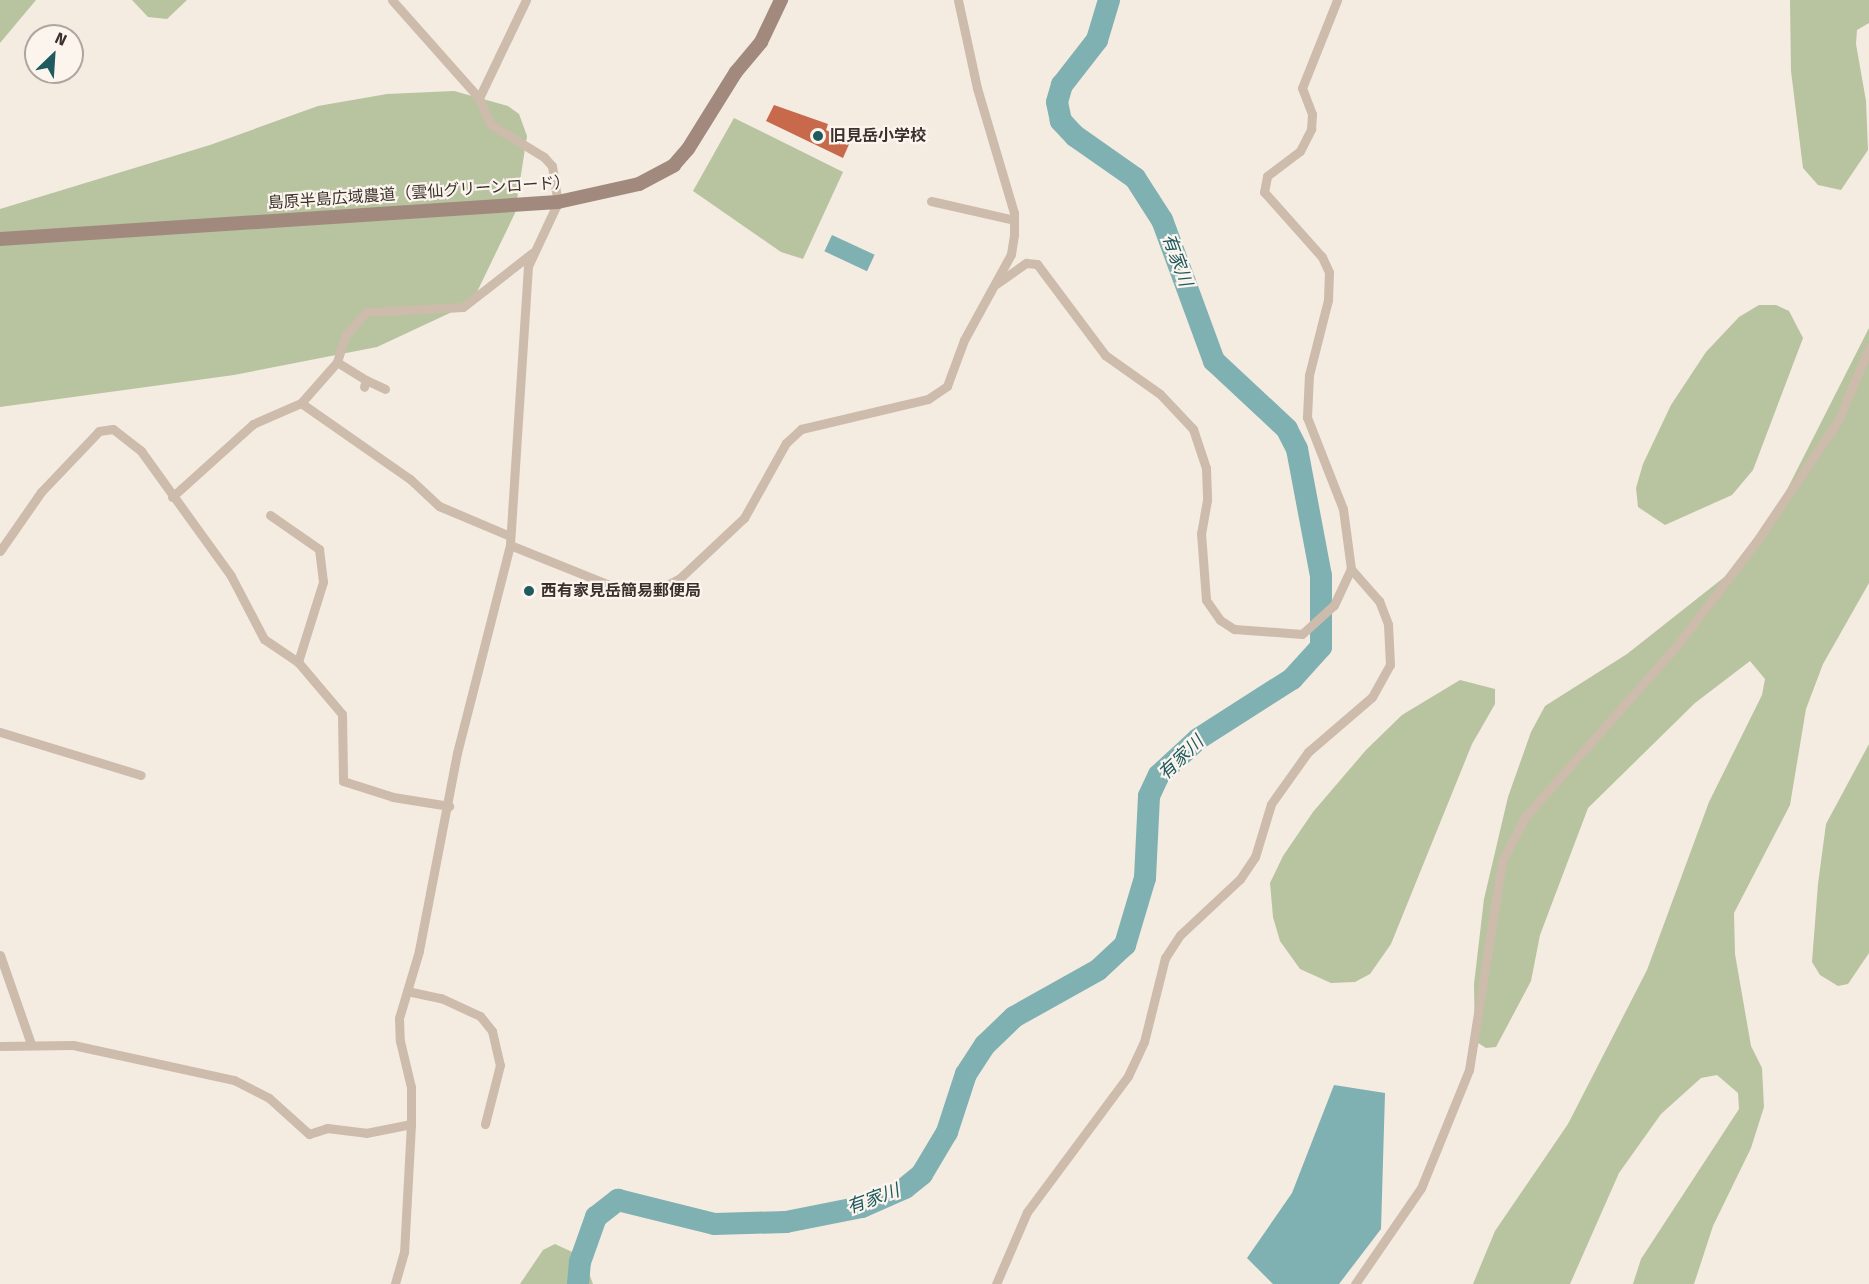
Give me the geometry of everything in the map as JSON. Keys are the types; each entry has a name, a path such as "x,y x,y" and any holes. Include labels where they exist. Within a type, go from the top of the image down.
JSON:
{"street":[{"path":"392,0 479,98 490,124 552,166 558,202 532,253 510,541 457,753 449,806 406,991 399,1041 411,1087 411,1124 404,1252 395,1284"},
{"path":"479,98 526,0"},
{"name":"島原半島広域農道（雲仙グリーンロード）","path":"0,239 558,202 639,184 674,165 761,42 781,0"},
{"path":"301,403 410,479 439,506 510,541 622,590 644,593 666,586 744,518 786,443 801,429 939,394 1011,254 1014,220 977,88 958,0"},
{"path":"996,1284 1027,1212 1128,1076 1144,1041 1165,958 1180,935 1240,879 1256,857 1271,804 1308,752 1372,697 1390,666 1388,624 1379,601 1351,569 1343,509 1307,417 1309,375 1328,300 1329,272 1322,257 1264,192 1267,176 1300,151 1311,129 1312,114 1302,88 1337,0"},
{"path":"931,201 1014,220"},
{"path":"172,497 254,424 301,403 337,362 345,336 366,312 463,306 532,253"},
{"path":"996,284 1026,263 1037,264 1105,355 1160,394 1193,429 1206,468 1208,500 1201,533 1206,600 1212,612 1234,629 1292,635 1310,627 1327,613 1351,569"},
{"path":"1355,1284 1421,1188 1458,1101 1474,1048 1502,861 1526,817 1678,644 1777,513 1838,421 1869,348"},
{"path":"337,362 365,383 385,389"},
{"path":"0,552 41,492 106,429 141,451 231,576 264,639 298,662 345,723 340,771 343,781 393,797 449,806"},
{"path":"270,515 319,549 323,582 298,662"},
{"path":"0,732 141,775"},
{"path":"0,956 31,1044"},
{"path":"406,991 441,998 480,1016 492,1030 500,1065 485,1124"},
{"path":"0,1046 31,1044 132,1055 234,1080 269,1098 309,1134 327,1128 366,1132 411,1124"}],"green space":[{"path":"0,0 36,0 0,43"},
{"path":"132,0 187,0 167,19 148,17"},
{"path":"1790,0 1869,0 1869,23 1857,30 1856,44 1866,101 1868,150 1841,190 1818,185 1803,168 1791,71"},
{"path":"454,91 508,106 519,114 527,136 515,213 477,292 452,312 377,347 234,375 0,407 0,209 210,145 318,106 387,94"},
{"path":"734,118 843,172 803,259 781,252 693,191"},
{"path":"1759,305 1776,305 1789,311 1803,338 1753,470 1732,495 1665,525 1638,507 1636,488 1643,464 1671,405 1706,352 1739,317"},
{"path":"1869,328 1869,583 1823,664 1806,709 1790,805 1734,913 1735,954 1751,1046 1762,1068 1764,1107 1751,1148 1713,1226 1694,1284 1633,1284 1641,1259 1739,1109 1738,1093 1717,1075 1701,1078 1661,1114 1619,1173 1570,1284 1473,1284 1495,1231 1568,1124 1647,970 1709,802 1762,695 1765,679 1750,661 1695,703 1588,808 1540,935 1531,981 1496,1047 1486,1048 1475,1041 1474,984 1484,899 1508,797 1531,732 1545,706 1627,654 1746,560 1768,527"},
{"path":"1460,680 1495,689 1495,704 1472,744 1391,944 1370,974 1355,982 1331,983 1300,969 1280,941 1273,917 1270,883 1283,856 1313,812 1366,750 1402,715"},
{"path":"1869,744 1869,953 1848,984 1838,986 1820,975 1812,962 1818,884 1826,824"},
{"path":"555,1244 583,1257 593,1284 520,1284 543,1250"}],"water":[{"path":"832,235 875,255 867,271 824,251"},
{"path":"1334,1085 1385,1093 1381,1229 1339,1284 1273,1284 1247,1258 1292,1193"}],"building":[{"name":"旧見岳小学校","path":"774,105 828,124 826,130 850,142 843,158 766,121"}],"waterway":[{"name":"有家川","path":"578,1284 580,1262 596,1217 618,1200 714,1224 786,1222 862,1207 905,1188 922,1174 947,1132 966,1074 985,1045 1014,1017 1098,970 1125,945 1145,878 1149,796 1159,775 1198,739 1292,679 1321,647 1321,576 1297,449 1287,429 1214,361 1162,220 1135,178 1075,136 1061,121 1057,102 1062,85 1097,40 1109,0"}],"place":[{"name":"旧見岳小学校","path":"818,136"},
{"name":"西有家見岳簡易郵便局","path":"529,591"}]}
